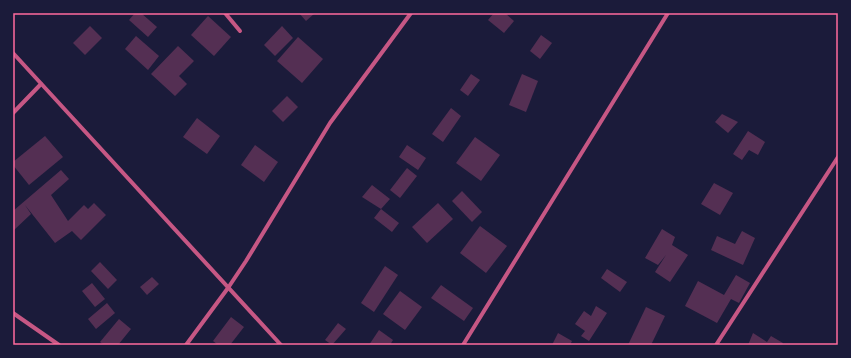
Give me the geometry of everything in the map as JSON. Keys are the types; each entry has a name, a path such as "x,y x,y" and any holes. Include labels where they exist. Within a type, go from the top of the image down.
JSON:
{"street":[{"path":"226,13 240,31"},
{"path":"186,345 228,288 313,149 411,13"},
{"path":"463,345 668,13"},
{"path":"13,53 281,345"},
{"path":"13,113 41,84"},
{"path":"716,345 838,157"},
{"path":"13,313 59,345"}],"building":[{"path":"135,13 141,13 157,27 148,37 129,20"},
{"path":"299,13 315,13 306,21"},
{"path":"494,13 505,13 514,21 504,33 488,20"},
{"path":"208,16 231,37 214,56 191,35"},
{"path":"90,26 102,38 85,55 73,43"},
{"path":"282,26 293,38 275,56 264,45"},
{"path":"541,35 552,43 540,59 530,51"},
{"path":"136,36 159,56 148,70 125,49"},
{"path":"298,37 323,59 302,83 277,61"},
{"path":"178,46 194,61 179,76 187,84 175,96 151,74"},
{"path":"471,74 480,80 468,96 460,90"},
{"path":"522,74 538,81 526,112 509,105"},
{"path":"287,96 298,107 283,122 272,111"},
{"path":"451,108 461,116 443,142 432,134"},
{"path":"722,114 738,122 728,133 715,122"},
{"path":"197,118 220,136 207,154 183,137"},
{"path":"748,131 765,142 758,155 749,150 742,160 733,154"},
{"path":"45,136 63,157 29,185 13,165 13,162"},
{"path":"475,137 500,155 481,181 456,163"},
{"path":"255,145 278,162 264,182 241,165"},
{"path":"407,145 426,158 418,170 399,157"},
{"path":"407,168 417,176 400,198 390,190"},
{"path":"61,170 69,179 51,195 68,221 84,205 88,209 94,203 106,215 81,240 72,231 55,243 25,205 31,214 13,231 13,211"},
{"path":"714,183 733,193 720,215 701,204"},
{"path":"372,185 390,199 381,209 362,197"},
{"path":"462,191 482,212 472,222 452,201"},
{"path":"438,203 453,219 427,243 412,227"},
{"path":"381,209 399,223 392,232 374,218"},
{"path":"480,226 507,246 486,273 460,253"},
{"path":"662,229 675,237 672,245 688,255 670,282 655,272 666,255 658,265 645,258"},
{"path":"742,231 755,238 743,265 711,250 717,236 735,244"},
{"path":"100,262 117,280 108,289 91,271"},
{"path":"385,266 398,275 374,312 361,303"},
{"path":"607,269 627,282 620,292 601,278"},
{"path":"736,275 750,283 739,303 731,299 717,323 685,306 698,281 724,295"},
{"path":"152,277 159,284 147,295 140,287"},
{"path":"92,283 105,299 95,307 82,291"},
{"path":"441,285 473,308 464,321 431,298"},
{"path":"400,291 422,307 405,330 383,314"},
{"path":"107,303 115,313 96,329 88,319"},
{"path":"596,306 607,313 589,341 581,336 585,331 575,324 584,311 591,316"},
{"path":"646,307 665,316 651,345 628,345"},
{"path":"231,317 244,327 230,345 218,345 213,341"},
{"path":"119,319 131,329 118,345 104,345 100,342"},
{"path":"338,323 346,329 332,345 325,340"},
{"path":"379,330 393,340 390,345 369,345"},
{"path":"558,333 572,341 570,345 552,345"},
{"path":"753,333 767,342 771,336 783,343 782,345 748,345"}]}
